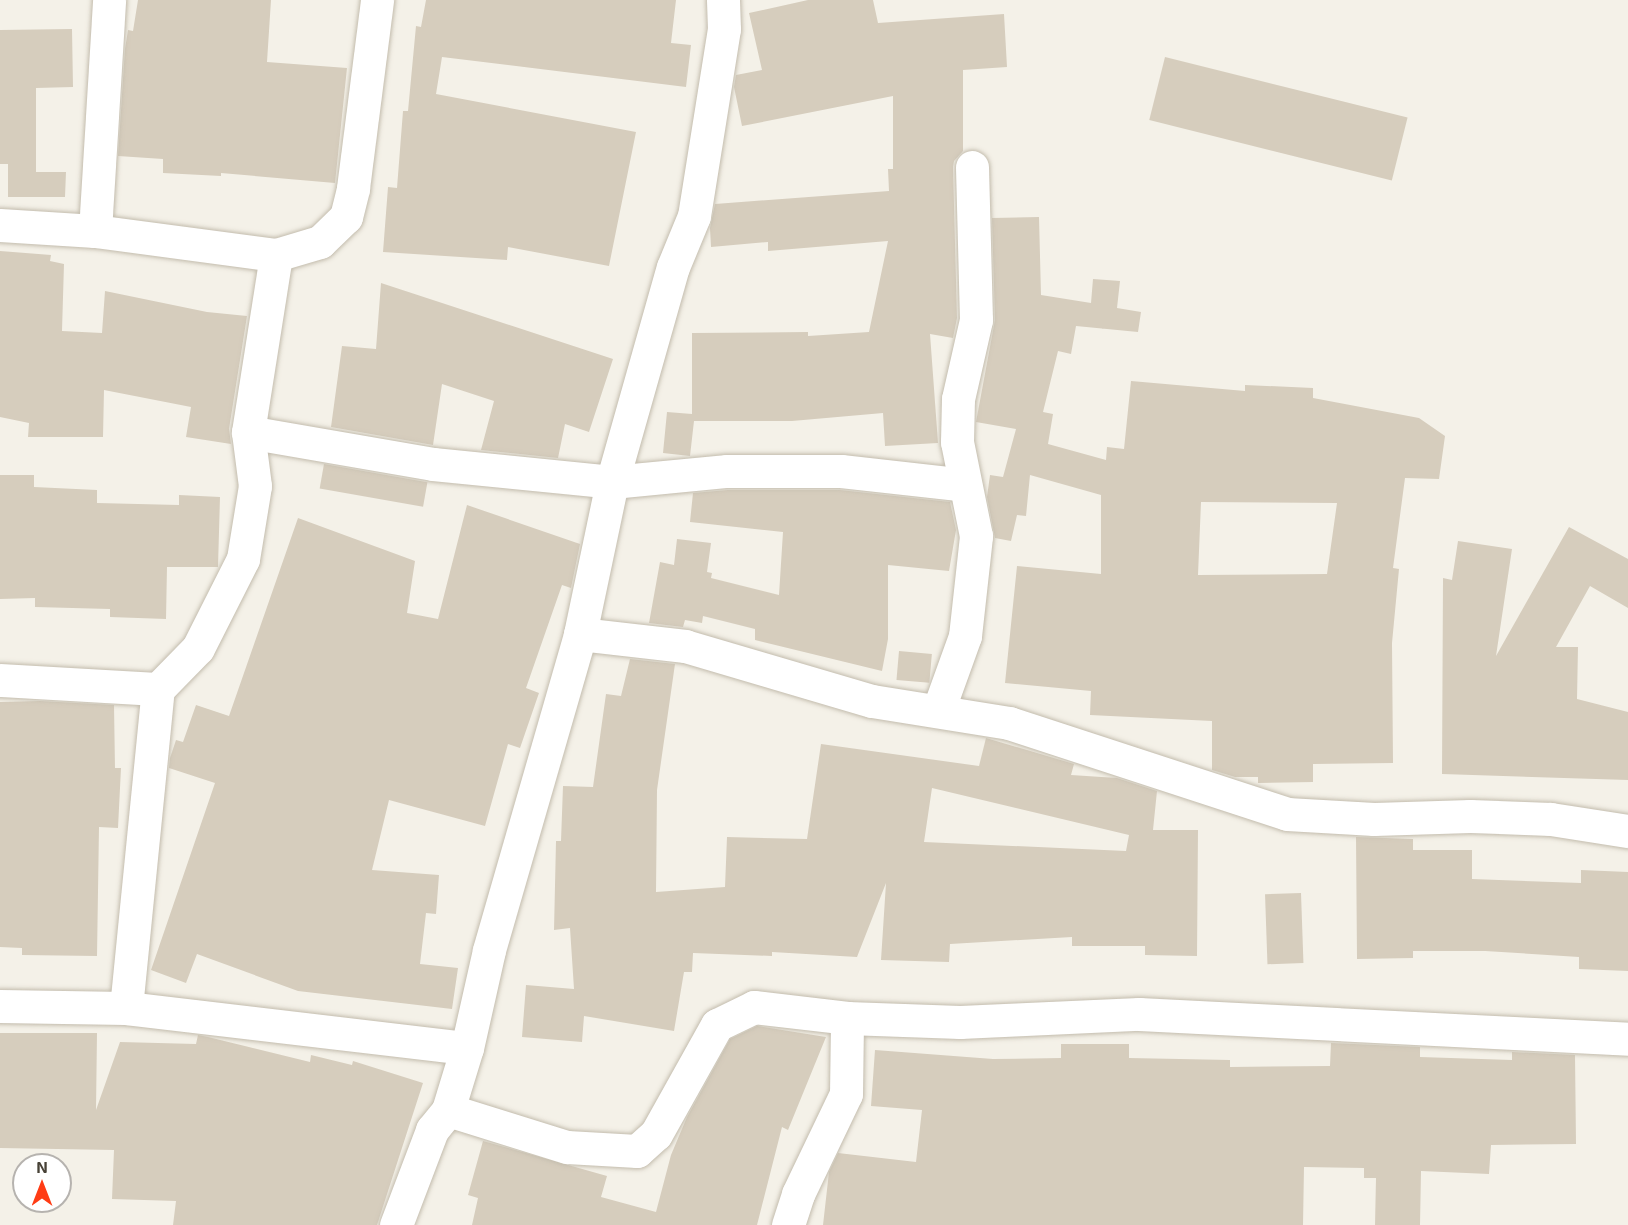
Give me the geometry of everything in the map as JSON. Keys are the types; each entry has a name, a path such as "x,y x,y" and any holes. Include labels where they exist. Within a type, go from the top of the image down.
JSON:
{"street":[{"path":"95,231 109,0"},
{"path":"0,225 95,231 276,255 320,242 346,217 353,189 377,0"},
{"path":"396,1225 432,1130 448,1110 467,1048 489,950 580,634 612,482 673,267 694,216 724,29 723,0"},
{"path":"938,711 965,636 976,536 957,442 958,399 976,320 972,166"},
{"path":"126,1008 158,689 198,648 243,559 255,486 248,432 276,255"},
{"path":"248,432 433,464 612,482 727,471 841,471 965,485"},
{"path":"580,634 685,646 872,701 1009,723 1287,814 1374,819 1470,816 1551,819 1628,831"},
{"path":"0,680 158,689"},
{"path":"0,1006 126,1008 467,1048"},
{"path":"448,1110 567,1147 637,1151 656,1134 717,1025 753,1007 847,1018 960,1022 1139,1014 1628,1039"},
{"path":"788,1225 798,1194 846,1094 847,1018"}],"building":[{"path":"138,0 271,0 267,62 347,68 335,183 221,173 221,176 163,173 163,159 118,156 125,49 128,30 133,31"},
{"path":"426,0 676,0 671,43 691,45 686,87 442,57 436,94 636,132 609,266 508,247 507,260 383,252 388,187 397,188 403,111 408,111 416,26 421,27"},
{"path":"808,0 873,0 878,23 1004,14 1007,67 963,70 963,151 954,161 953,167 957,318 953,338 930,334 938,443 885,446 883,413 792,421 694,421 690,456 663,453 667,412 692,414 692,333 808,332 808,336 869,332 888,241 768,251 768,242 711,247 710,228 715,204 889,191 888,169 893,169 893,96 742,126 734,87 736,75 762,70 749,13"},
{"path":"72,29 73,87 36,88 36,172 66,172 65,197 8,197 8,164 0,164 0,30"},
{"path":"1165,57 1408,117 1392,181 1149,120"},
{"path":"1039,217 1041,295 1091,303 1093,279 1120,281 1117,308 1141,312 1138,332 1076,326 1071,354 1058,351 1043,412 1053,414 1048,444 1106,460 1107,447 1124,449 1131,381 1245,391 1245,385 1313,388 1313,398 1419,418 1445,436 1439,479 1405,478 1393,568 1399,569 1392,643 1393,763 1313,764 1313,782 1258,783 1258,777 1235,777 1212,770 1212,721 1090,715 1091,691 1005,683 1017,566 1101,574 1101,495 1030,475 1026,516 1017,515 1011,541 995,538 987,497 990,475 1003,477 1016,429 976,422 995,320 992,218","holes":["1201,502 1337,503 1327,574 1198,575"]},
{"path":"0,251 51,255 50,261 64,264 62,331 102,333 105,291 207,312 247,316 229,429 231,444 186,437 191,407 104,390 103,437 28,437 29,423 0,417"},
{"path":"381,283 613,359 589,432 565,424 558,458 481,450 494,401 442,384 433,445 331,427 342,346 376,349"},
{"path":"324,464 427,482 423,507 320,489"},
{"path":"0,475 34,475 34,487 97,490 97,503 179,505 179,495 220,497 218,567 167,567 166,619 110,617 110,609 35,607 35,598 0,599"},
{"path":"728,490 840,490 950,502 956,530 949,571 888,565 888,639 882,671 755,640 755,629 703,616 702,623 685,620 683,627 649,623 660,562 674,565 677,539 711,543 707,572 712,573 711,578 779,595 783,532 690,522 693,493"},
{"path":"467,505 580,544 571,588 562,585 526,688 539,693 520,748 508,744 485,826 389,800 372,870 439,875 436,914 426,913 420,964 458,968 452,1009 298,991 197,954 186,983 151,970 215,783 169,768 170,758 176,740 183,742 196,705 229,716 298,518 415,561 407,613 438,619"},
{"path":"1569,527 1628,559 1628,608 1590,586 1556,647 1578,647 1577,699 1628,712 1628,780 1442,774 1443,578 1452,580 1458,541 1512,549 1496,656"},
{"path":"899,651 932,654 929,683 896,680"},
{"path":"630,659 675,664 657,790 656,892 725,887 727,837 807,839 821,744 979,766 986,738 1074,764 1071,775 1117,778 1157,791 1153,830 1198,830 1197,956 1145,955 1145,946 1072,946 1072,937 950,944 949,962 881,960 886,883 857,957 772,952 772,956 693,953 692,972 684,972 674,1031 584,1016 582,1042 522,1037 526,985 574,989 570,928 554,930 556,841 561,841 563,786 593,787 606,694 621,696","holes":["932,788 1129,835 1126,851 924,842"]},
{"path":"40,701 114,705 115,768 121,768 118,828 99,827 97,956 22,955 22,948 0,947 0,702"},
{"path":"1356,837 1413,839 1413,850 1472,850 1472,879 1581,883 1581,870 1628,872 1628,971 1579,969 1579,957 1485,951 1413,951 1413,958 1357,959"},
{"path":"1301,893 1303,963 1267,964 1265,894"},
{"path":"757,1026 826,1037 788,1130 782,1127 757,1225 472,1225 478,1198 468,1195 483,1141 607,1176 601,1197 656,1212 671,1155 687,1117 730,1039"},
{"path":"0,1033 97,1033 96,1110 120,1042 196,1044 198,1035 310,1062 311,1055 352,1065 353,1061 423,1083 377,1225 173,1225 176,1201 112,1199 114,1150 0,1148"},
{"path":"1331,1043 1420,1047 1420,1057 1512,1060 1512,1052 1575,1055 1576,1144 1491,1145 1489,1174 1421,1171 1420,1225 1375,1225 1376,1178 1364,1178 1364,1168 1304,1167 1303,1225 823,1225 829,1172 838,1153 916,1162 922,1110 871,1106 875,1050 993,1059 1061,1058 1061,1044 1129,1044 1129,1058 1230,1060 1230,1067 1330,1066"}]}
